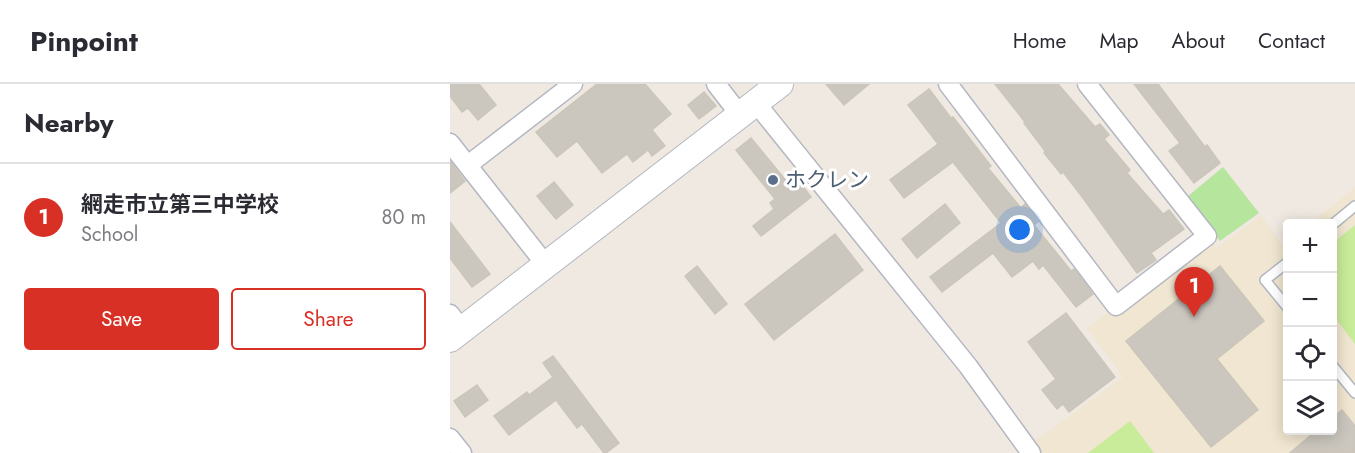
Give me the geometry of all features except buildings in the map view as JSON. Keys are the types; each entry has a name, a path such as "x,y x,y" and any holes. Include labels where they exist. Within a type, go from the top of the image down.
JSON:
{"street":[{"path":"468,165 573,84"},
{"path":"716,84 748,109 968,366 1031,453"},
{"path":"454,328 546,265 780,84"},
{"path":"948,84 1116,306 1207,236 1087,84"},
{"path":"450,142 546,265"},
{"path":"450,438 462,453"}],"lane":[{"path":"1337,221 1355,206"},
{"path":"1283,265 1265,280 1283,303"},
{"path":"1337,371 1355,393"}],"shaded area":[{"path":"1355,187 1355,453 1031,453 1027,447 1123,377 1087,328 1207,236 1217,248 1261,215 1283,246 1283,435 1337,435 1337,219 1316,219"}],"green space":[{"path":"1223,167 1259,213 1220,241 1187,197"},
{"path":"1355,225 1355,344 1337,320 1337,240"},
{"path":"1130,421 1154,453 1088,453"}],"place":[{"name":"ホクレン","path":"773,180"},
{"name":"網走市立第三中学校","path":"1194,317"}]}
